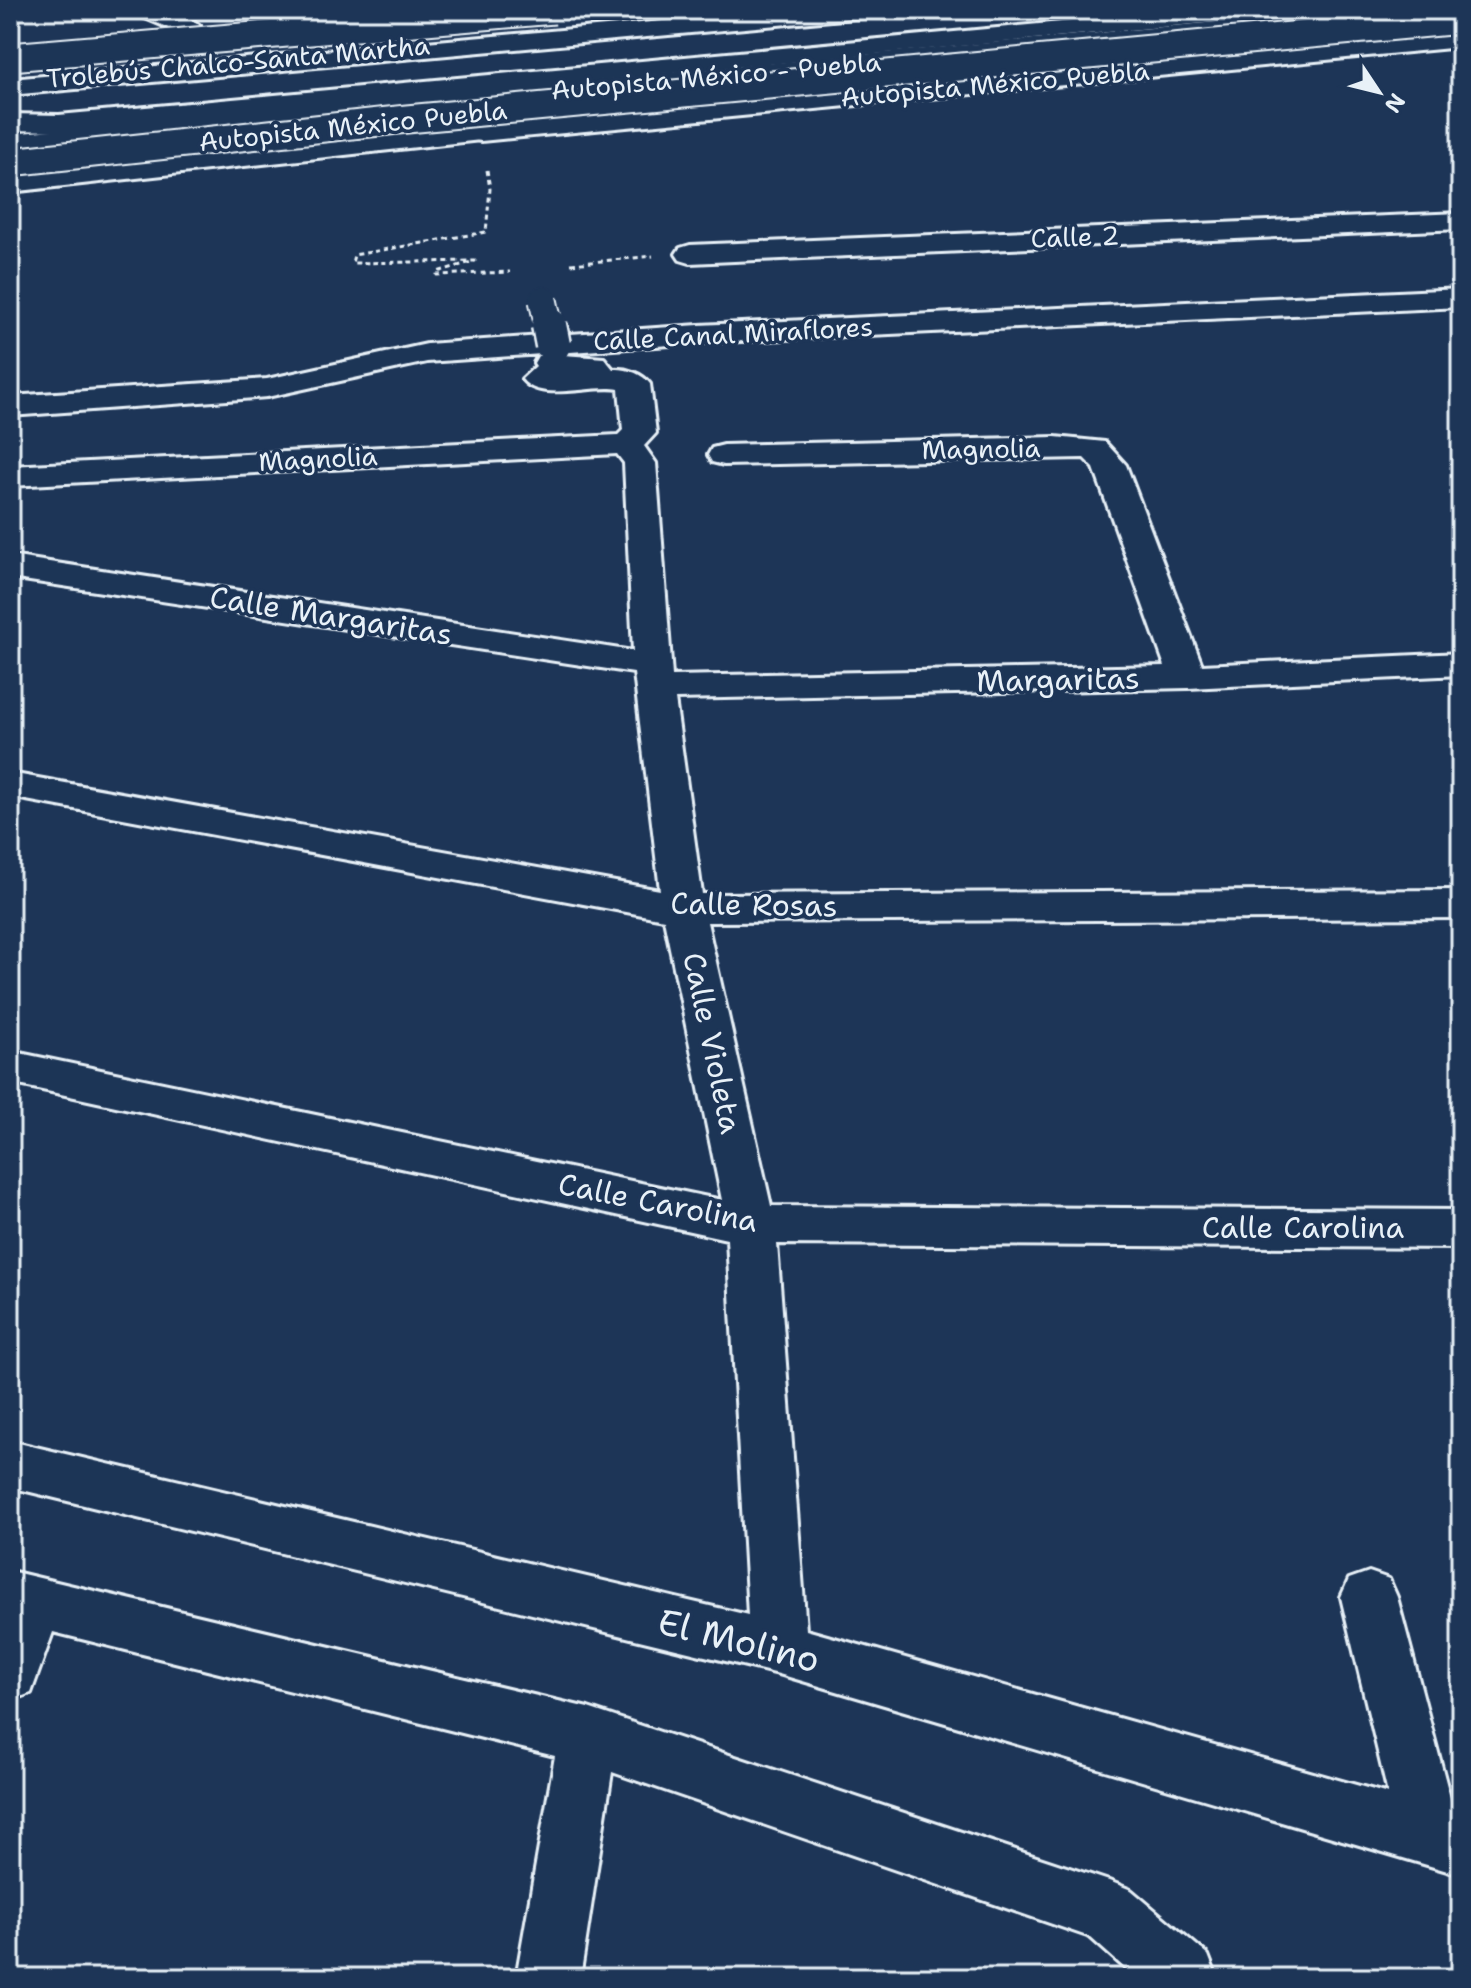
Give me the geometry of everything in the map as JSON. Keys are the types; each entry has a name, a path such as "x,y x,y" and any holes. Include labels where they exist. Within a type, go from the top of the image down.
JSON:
{"main road":[{"path":"146,10 191,29"},
{"path":"10,44 425,10"},
{"path":"10,57 554,10"},
{"name":"Autopista México - Puebla","path":"10,87 865,10"},
{"name":"Trolebús Chalco-Santa Martha","path":"10,109 54,110 1141,10"},
{"path":"10,122 59,123 1267,10"},
{"name":"Autopista México - Puebla","path":"10,142 1422,10"},
{"name":"Autopista México Puebla","path":"10,162 407,119 1461,20"},
{"name":"Autopista México Puebla","path":"10,184 481,133 1461,40"},
{"name":"Calle 2","path":"690,254 1461,221"},
{"name":"Calle Canal Miraflores","path":"10,406 267,388 427,353 699,334 1461,298"},
{"path":"543,300 550,353 556,365 593,365 598,370 547,373 538,379 541,382 620,378 634,384 640,433 626,444"},
{"name":"Magnolia","path":"10,476 626,444"},
{"name":"Calle Violeta","path":"626,444 640,463 654,677 683,908 751,1225 779,1648"},
{"name":"Magnolia","path":"724,455 1055,447 1093,449 1109,465 1188,677"},
{"name":"Calle Margaritas","path":"10,567 654,677"},
{"name":"Margaritas","path":"654,677 1188,677 1461,664"},
{"name":"Calle Rosas","path":"10,785 683,908 1461,904"},
{"name":"Calle Carolina","path":"10,1067 751,1225 1461,1229"},
{"name":"El Molino","path":"10,1464 779,1648 1445,1840"},
{"path":"1369,1597 1445,1840"},
{"path":"10,1674 23,1599 588,1736 1109,1912 1185,1978"},
{"path":"548,1978 588,1736"}],"path":[{"path":"481,133 490,189 486,232 354,255 352,263 475,261 437,272 437,275 446,277 515,272"},
{"path":"567,265 690,254"}]}
